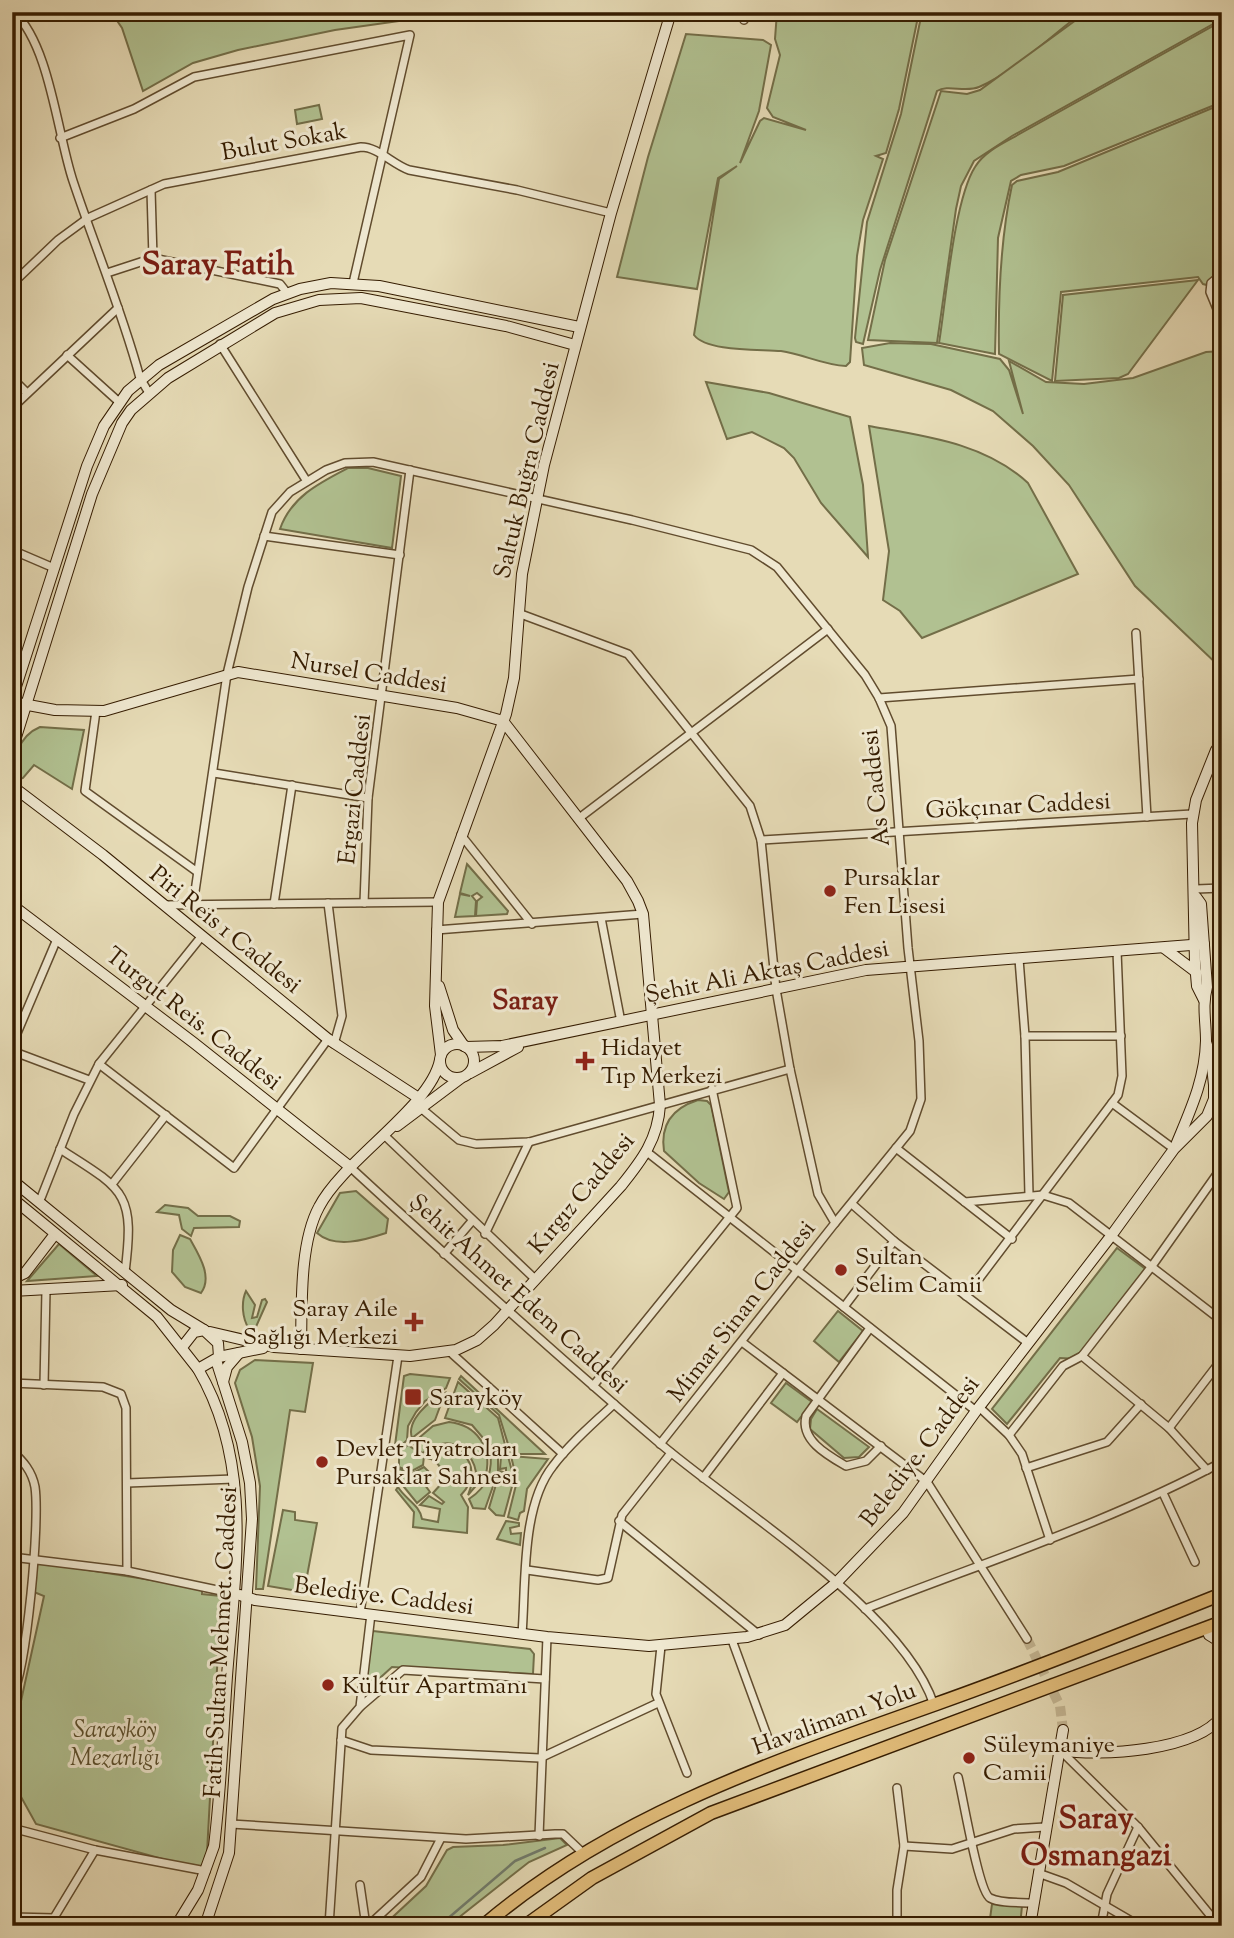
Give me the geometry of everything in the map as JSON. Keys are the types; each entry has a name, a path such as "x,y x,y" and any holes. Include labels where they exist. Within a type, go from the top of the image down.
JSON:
{"highway":[{"name":"Havalimanı Yolu","path":"483,1926 530,1888 584,1854 654,1814 744,1773 877,1723 934,1705 1222,1594"},
{"name":"Havalimanı Yolu","path":"525,1926 593,1878 711,1813 1222,1622"}],"street":[{"path":"14,12 35,40 47,75 61,138 140,378 149,393"},
{"name":"Saltuk Buğra Caddesi","path":"440,1058 435,1006 438,902 503,722 514,677 518,613 536,499 579,327 671,12"},
{"path":"61,138 123,114 194,77 410,35 353,283"},
{"name":"Bulut Sokak","path":"12,284 58,240 88,218 178,179 361,147 369,147 409,170 517,190 611,213"},
{"path":"151,190 153,258"},
{"path":"107,273 153,258 280,284 287,293"},
{"path":"1222,274 1211,283 1210,292 1222,321"},
{"path":"12,751 17,702 54,568 88,466 104,426 119,402 140,378 245,313 287,293 331,283 353,283 579,327"},
{"path":"17,702 105,458 122,423 149,393 220,344 293,306 338,298 361,298 506,326 575,345"},
{"path":"12,408 118,308"},
{"path":"220,344 306,480"},
{"path":"67,355 119,402"},
{"path":"12,379 27,393"},
{"name":"As Caddesi","path":"193,905 227,674 264,536 280,501 306,480 326,470 361,461 410,470 751,550 777,567 865,674 891,726 909,965 922,1086 919,1110 910,1131 835,1223"},
{"name":"Ergazi Caddesi","path":"364,903 368,798 410,470"},
{"path":"264,536 400,555"},
{"path":"12,550 54,568"},
{"name":"Mimar Sinan Caddesi","path":"518,613 628,654 750,806 761,840 776,989 790,1069 818,1194 835,1223 660,1444"},
{"path":"578,819 828,629"},
{"path":"1136,633 1147,817"},
{"name":"Nursel Caddesi","path":"96,711 238,672 457,708 503,722"},
{"path":"879,698 1139,679"},
{"path":"17,702 96,711 85,791 196,871"},
{"name":"Kırgız Caddesi","path":"207,1331 274,1347 398,1356 449,1351 477,1340 508,1312 621,1186 647,1152 656,1135 660,1105 643,914 633,889 503,722"},
{"path":"1174,1149 1201,1125 1217,1104 1214,1072 1206,1042 1203,1000 1197,986 1201,904 1196,893 1192,814 1216,750"},
{"path":"214,773 368,798"},
{"path":"274,904 292,785"},
{"name":"Piri Reis 1 Caddesi","path":"12,786 164,905 331,1042 417,1097"},
{"name":"Gökçınar Caddesi","path":"761,840 1192,814"},
{"path":"461,835 532,924"},
{"path":"1196,893 1222,888"},
{"path":"164,905 438,902"},
{"path":"99,1064 234,1168 331,1042 342,1016 328,903"},
{"name":"Turgut Reis. Caddesi","path":"12,905 349,1166"},
{"path":"436,930 643,914"},
{"path":"601,918 621,1022"},
{"path":"39,1203 89,1080 144,1005 201,937"},
{"path":"12,1045 57,939"},
{"path":"1199,945 1207,987 1203,1000"},
{"name":"Şehit Ali Aktaş Caddesi","path":"301,1349 311,1226 320,1205 349,1166 386,1133 417,1097 434,1076 440,1058 448,1047 502,1046 856,972 909,965 1199,945"},
{"path":"1164,947 1196,972"},
{"path":"966,1296 1012,1239 1118,1095 1122,1076 1116,951"},
{"path":"1019,959 1025,1036 1029,1195"},
{"name":"Saltuk Buğra Caddesi","path":"437,979 453,1030 465,1047"},
{"path":"1025,1036 1121,1036"},
{"name":"Şehit Ali Aktaş Caddesi","path":"386,1133 466,1075 509,1051 549,1037"},
{"path":"1174,1149 1196,1100 1206,1042"},
{"path":"440,1058 446,1075 455,1078 466,1075 473,1058 465,1047"},
{"path":"12,1051 89,1080"},
{"path":"422,1109 459,1140 476,1144 529,1142 790,1069"},
{"path":"593,1385 732,1218 737,1208 712,1089"},
{"path":"1112,1103 1174,1149"},
{"path":"112,1184 166,1115"},
{"path":"386,1133 485,1234 535,1279"},
{"path":"485,1234 529,1142"},
{"path":"896,1148 1012,1239"},
{"path":"60,1149 121,1193 128,1210 125,1272"},
{"name":"Belediye. Caddesi","path":"240,1595 522,1634 661,1646 759,1635 794,1619 836,1583 880,1539 927,1482 977,1409 1111,1236 1174,1149"},
{"path":"647,1152 1009,1434 1022,1454 1050,1540"},
{"name":"Şehit Ahmet Edem Caddesi","path":"349,1166 508,1312 670,1453 836,1583 865,1609 920,1672 934,1705"},
{"path":"1009,1434 1063,1366 1082,1356 1152,1266 1222,1167"},
{"path":"12,1181 171,1310 207,1331"},
{"path":"965,1202 1043,1195 1069,1203 1222,1321"},
{"name":"Fatih Sultan Mehmet. Caddesi","path":"12,1198 122,1285 157,1317 183,1346 225,1424 234,1479 240,1595 231,1824 227,1863 205,1926"},
{"path":"852,1204 894,1241 1028,1343"},
{"path":"444,1254 472,1221"},
{"path":"12,1279 24,1273 55,1234"},
{"path":"844,1307 894,1241"},
{"path":"12,1291 122,1285"},
{"path":"44,1385 46,1290"},
{"path":"870,1328 806,1416 804,1428 813,1441 840,1463 858,1465 873,1456 881,1446"},
{"path":"183,1346 194,1332 207,1331"},
{"name":"Fatih Sultan Mehmet. Caddesi","path":"176,1926 206,1871 216,1829 240,1595 252,1519 250,1483 242,1443 217,1359 218,1343 207,1331"},
{"path":"742,1342 927,1482 978,1566 1027,1639"},
{"name":"Kırgız Caddesi","path":"217,1359 274,1347"},
{"path":"449,1351 563,1454"},
{"path":"223,1383 228,1367 242,1352"},
{"path":"360,1707 366,1613 398,1356"},
{"path":"1082,1356 1169,1428 1207,1470"},
{"path":"198,1370 217,1359"},
{"path":"1169,1428 1222,1359"},
{"path":"702,1478 783,1373"},
{"path":"12,1383 116,1390 121,1394 126,1408 128,1571"},
{"path":"522,1634 527,1570 538,1491 563,1454 614,1404"},
{"path":"1027,1468 1107,1442 1141,1405"},
{"path":"12,1451 27,1466 35,1487 26,1632 12,1721"},
{"path":"527,1570 606,1579 610,1576 619,1521 670,1453"},
{"path":"865,1609 1050,1540 1163,1493 1222,1462"},
{"path":"127,1483 234,1479"},
{"path":"1163,1493 1195,1562"},
{"path":"619,1521 759,1635"},
{"path":"12,1557 128,1571 240,1595"},
{"path":"1207,1628 1209,1635 1222,1643"},
{"path":"539,1836 540,1758 547,1637"},
{"path":"732,1640 769,1741"},
{"path":"661,1646 658,1703 687,1773"},
{"path":"329,1926 342,1728 360,1707 403,1670 545,1679"},
{"path":"12,1697 17,1688"},
{"path":"341,1740 370,1750 540,1758 658,1703"},
{"path":"1060,1750 1093,1754 1200,1736 1222,1716"},
{"path":"1030,1926 1063,1730"},
{"path":"1060,1750 1138,1827 1219,1926"},
{"path":"958,1777 978,1873 989,1897 1033,1903"},
{"path":"897,1788 904,1846 897,1890 897,1924 918,1926"},
{"path":"231,1824 496,1840 563,1835 584,1854"},
{"path":"12,1826 94,1850 206,1871"},
{"path":"904,1846 938,1849 972,1844 1013,1829 1045,1827"},
{"path":"1101,1926 1103,1906 1138,1827"},
{"path":"368,1926 421,1877 441,1838"},
{"path":"49,1926 94,1850"},
{"path":"1038,1873 1066,1883 1140,1926"},
{"path":"360,1885 368,1926"},
{"path":"12,1917 55,1918"}],"green space":[{"path":"111,12 431,12 413,19 335,30 238,50 193,63 143,91 122,28"},
{"path":"777,12 919,12 899,109 886,153 876,156 883,159 863,220 857,256 850,362 846,366 781,351 722,347 694,335 719,179 737,166 718,178 697,289 617,277 648,157 686,34 763,40 771,45 759,111 740,163 760,121 764,118 806,130 773,117 767,108 780,55 775,39"},
{"path":"922,12 1083,12 1019,63 992,80 974,89 946,88 937,91 880,270 863,344 856,342 855,338 867,222 901,114"},
{"path":"1087,12 1222,12 1222,19 1012,136 974,161 961,186 956,209 937,343 868,340 885,260 941,91 967,94 980,90"},
{"path":"1222,21 1222,102 1064,166 1021,175 1011,181 998,238 995,354 939,343 961,202 979,161 1004,143"},
{"path":"1222,104 1222,289 1203,284 1198,277 1061,292 1052,381 999,354 1001,269 1012,185 1017,181 1058,172"},
{"path":"319,105 322,119 297,124 295,110"},
{"path":"1198,280 1128,374 1119,378 1055,381 1063,295"},
{"path":"890,343 931,344 1000,359 1009,370 1023,414 1009,361 1046,382 1084,384 1133,378 1206,352 1222,351 1222,669 1135,586 1069,485 1033,446 993,411 951,390 864,365 862,348"},
{"path":"706,382 769,393 850,417 863,485 868,557 821,503 794,458 784,448 752,432 727,439"},
{"path":"869,426 953,443 974,450 1011,469 1028,483 1078,574 922,638 900,611 883,600 889,551"},
{"path":"348,468 368,468 401,476 392,548 280,529 291,508 307,492"},
{"path":"40,727 84,730 72,789 34,765 23,778 12,782 13,766 21,743 26,736"},
{"path":"467,864 508,911 507,914 476,916 477,901 482,897 477,893 472,896 476,901 475,916 455,917 460,894 470,896 460,893"},
{"path":"1214,913 1222,916 1222,1028 1219,1030"},
{"path":"707,1101 711,1105 729,1192 724,1199 699,1183 664,1151 664,1133 670,1118 689,1103"},
{"path":"356,1191 388,1219 386,1233 341,1242 324,1238 317,1233 340,1193"},
{"path":"165,1205 188,1208 198,1216 230,1216 240,1221 239,1227 194,1228 191,1236 182,1229 179,1215 157,1212"},
{"path":"180,1235 190,1239 203,1266 206,1280 201,1293 185,1287 172,1272 173,1250"},
{"path":"59,1244 97,1276 27,1281"},
{"path":"1117,1248 1151,1273 1079,1359 1060,1358 1007,1424 992,1409"},
{"path":"246,1291 255,1305 252,1318 257,1317 262,1300 267,1302 255,1329 249,1329 244,1315 243,1300"},
{"path":"838,1311 863,1331 839,1362 814,1341"},
{"path":"255,1360 313,1363 305,1412 290,1410 263,1589 256,1589 260,1486 252,1437 235,1383 240,1370"},
{"path":"410,1374 450,1378 446,1388 425,1401 416,1412 408,1426 407,1440 394,1453 404,1376"},
{"path":"461,1376 545,1454 511,1454 499,1415 459,1379"},
{"path":"458,1382 498,1418 514,1479 504,1516 496,1515 489,1508 500,1471 506,1473 506,1468 500,1469 501,1457 506,1457 506,1453 501,1455 499,1446 489,1445 472,1425 445,1418"},
{"path":"786,1383 812,1402 797,1422 771,1403"},
{"path":"445,1393 435,1420 412,1438 413,1424 421,1411"},
{"path":"817,1409 869,1447 859,1457 844,1458 810,1429 811,1419"},
{"path":"449,1422 475,1433 487,1455 486,1474 468,1495 476,1472 468,1454 458,1446 445,1443 422,1453 413,1443 433,1426"},
{"path":"408,1445 424,1456 423,1465 410,1472 399,1467 399,1452"},
{"path":"490,1447 498,1450 498,1472 485,1509 473,1508 469,1499 481,1489 488,1477"},
{"path":"442,1448 462,1452 470,1463 471,1479 461,1495 468,1507 467,1533 413,1527 414,1512 396,1490 398,1487 421,1514 422,1519 438,1522 440,1509 420,1505 429,1496 442,1504 444,1502 433,1493 442,1483 441,1470 435,1461 427,1458"},
{"path":"511,1456 548,1459 527,1489 524,1511 520,1513 518,1520 508,1517 517,1481"},
{"path":"424,1467 430,1473 425,1485 430,1492 417,1503 400,1482 398,1468 411,1474"},
{"path":"283,1510 295,1512 295,1520 317,1523 304,1592 268,1586"},
{"path":"506,1521 519,1523 519,1526 510,1528 511,1534 521,1533 520,1545 497,1539"},
{"name":"Sarayköy Mezarlığı","path":"37,1562 202,1588 202,1594 221,1596 206,1871 36,1824 15,1786 12,1742 44,1596 34,1592"},
{"path":"368,1632 530,1649 534,1654 533,1674 392,1667 371,1686 363,1683"},
{"path":"560,1838 567,1845 529,1862 448,1926 383,1926 426,1886 447,1850 453,1847 503,1845"},
{"path":"992,1904 1022,1906 1020,1926 989,1926"}],"waterway":[{"path":"439,1926 515,1861 545,1848"}],"tunnel":[{"path":"1027,1639 1060,1706 1063,1730"}],"place":[{"name":"Pursaklar Fen Lisesi","path":"830,891"},
{"name":"Hidayet Tıp Merkezi","path":"585,1061"},
{"name":"Sultan Selim Camii","path":"841,1270"},
{"name":"Saray Aile Sağlığı Merkezi","path":"414,1322"},
{"name":"Sarayköy","path":"413,1397"},
{"name":"Devlet Tiyatroları Pursaklar Sahnesi","path":"322,1462"},
{"name":"Kültür Apartmanı","path":"328,1685"},
{"name":"Süleymaniye Camii","path":"969,1758"}],"district":[{"name":"Saray Fatih","path":"218,263"},
{"name":"Saray","path":"525,999"},
{"name":"Saray Osmangazi","path":"1096,1836"}]}
